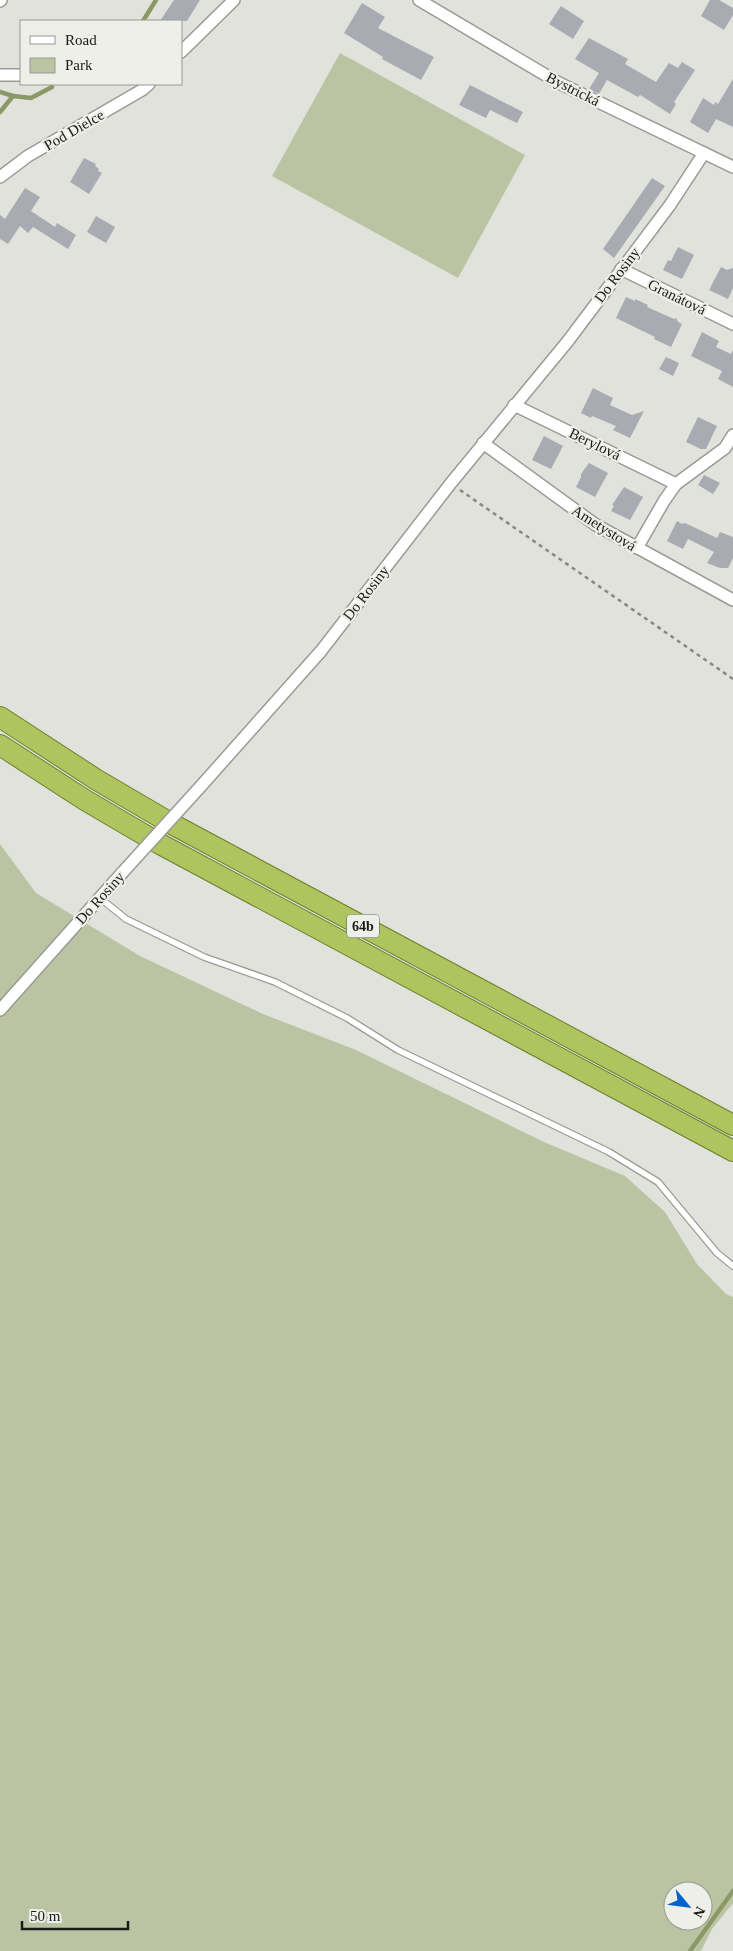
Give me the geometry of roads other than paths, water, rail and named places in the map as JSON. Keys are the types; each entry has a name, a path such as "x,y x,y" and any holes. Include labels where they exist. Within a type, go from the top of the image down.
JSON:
{"highway":[{"name":"64b","path":"0,717 97,780 172,824 733,1125"},
{"name":"64b","path":"0,745 77,795 160,844 733,1151"}],"street":[{"path":"182,51 234,0"},
{"name":"Bystrická","path":"419,0 559,83 733,167"},
{"path":"0,75 20,75"},
{"name":"Pod Dielce","path":"0,177 28,156 146,87"},
{"name":"Do Rosiny","path":"0,1010 321,651 451,483 568,341 670,205 704,153"},
{"name":"Granátová","path":"621,269 733,324"},
{"name":"Berylová","path":"514,405 676,484"},
{"path":"637,548 676,484 725,448 733,435"},
{"name":"Ametystová","path":"483,443 596,525 733,600"}],"lane":[{"path":"100,898 126,919 204,957 275,982 347,1018 398,1050 609,1152 658,1182 717,1253 733,1266"}],"waterway":[{"path":"144,20 156,0"},
{"path":"0,112 13,96 31,98 52,87"},
{"path":"0,92 13,96"},
{"path":"690,1951 733,1891"}]}
